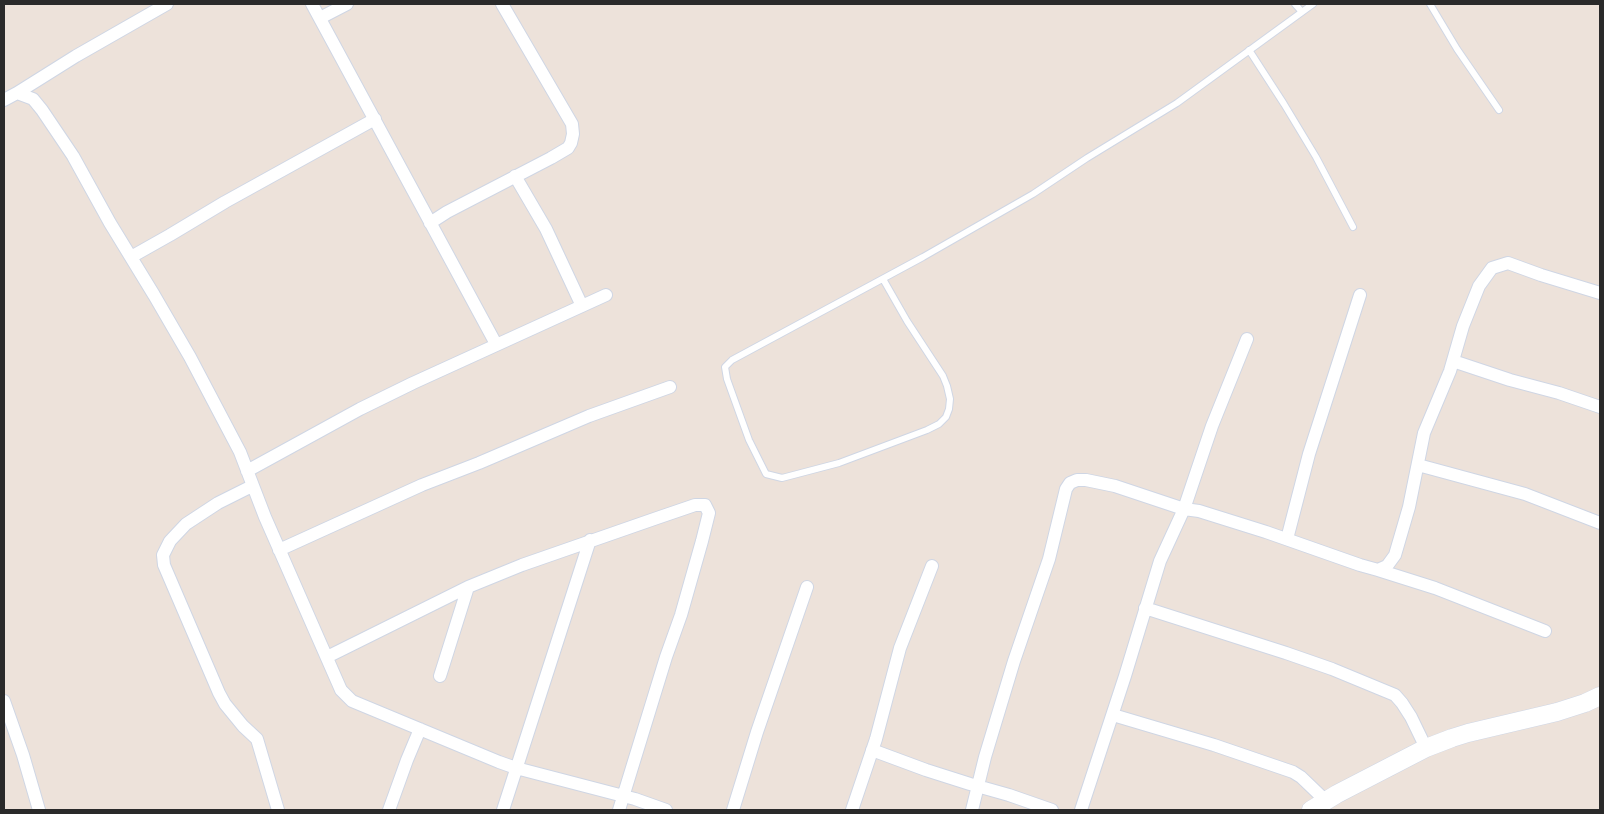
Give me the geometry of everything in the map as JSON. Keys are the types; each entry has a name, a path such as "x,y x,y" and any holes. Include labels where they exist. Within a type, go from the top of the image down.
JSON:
{"street":[{"path":"4,100 167,4"},
{"path":"312,4 496,344"},
{"path":"320,18 347,4"},
{"path":"430,223 447,212 551,158 568,148 571,143 573,134 572,124 502,4"},
{"path":"17,93 33,99 73,156 190,357 240,452 279,550 342,690 352,701 516,768 636,800 666,810"},
{"path":"131,257 225,202 375,120"},
{"path":"515,176 546,229 582,306"},
{"path":"1378,570 1387,566 1395,555 1409,507 1424,433 1453,361 1463,326 1479,286 1492,268 1508,263 1600,293"},
{"path":"247,470 360,409 413,383 606,295"},
{"path":"1287,539 1310,454 1360,295"},
{"path":"1081,810 1160,561 1184,509 1212,426 1246,339"},
{"path":"1453,361 1600,407"},
{"path":"279,550 422,485 480,464 589,416 670,387"},
{"path":"1418,465 1525,494 1600,523"},
{"path":"972,810 985,757 1014,661 1048,560 1066,489 1070,483 1077,480 1094,481 1287,539 1360,565 1435,588 1545,631"},
{"path":"252,486 218,503 186,524 170,541 163,555 164,565 219,693 225,704 243,726 257,739 278,810"},
{"path":"327,657 468,587 522,564 695,505 705,505 709,513 681,615 666,657 619,810"},
{"path":"503,810 590,540"},
{"path":"852,810 872,750 900,648 932,566"},
{"path":"733,810 757,732 807,586"},
{"path":"440,676 468,587"},
{"path":"1145,608 1286,653 1395,695 1411,718 1426,748"},
{"path":"1311,810 1426,748 1468,732 1548,714 1586,703 1600,696"},
{"path":"4,702 23,754 39,810"},
{"path":"1112,715 1214,744 1293,772 1302,777 1326,801"},
{"path":"389,810 420,729"},
{"path":"872,750 926,770 1052,810"}],"lane":[{"path":"1295,4 1302,12"},
{"path":"882,279 943,376 950,399 946,417 939,424 927,430 839,463 782,478 766,474 749,440 736,407 725,366 732,360 975,228 1033,194 1087,158 1177,103 1313,4"},
{"path":"1430,4 1462,56 1499,110"},
{"path":"1249,50 1312,150 1353,227"}]}
